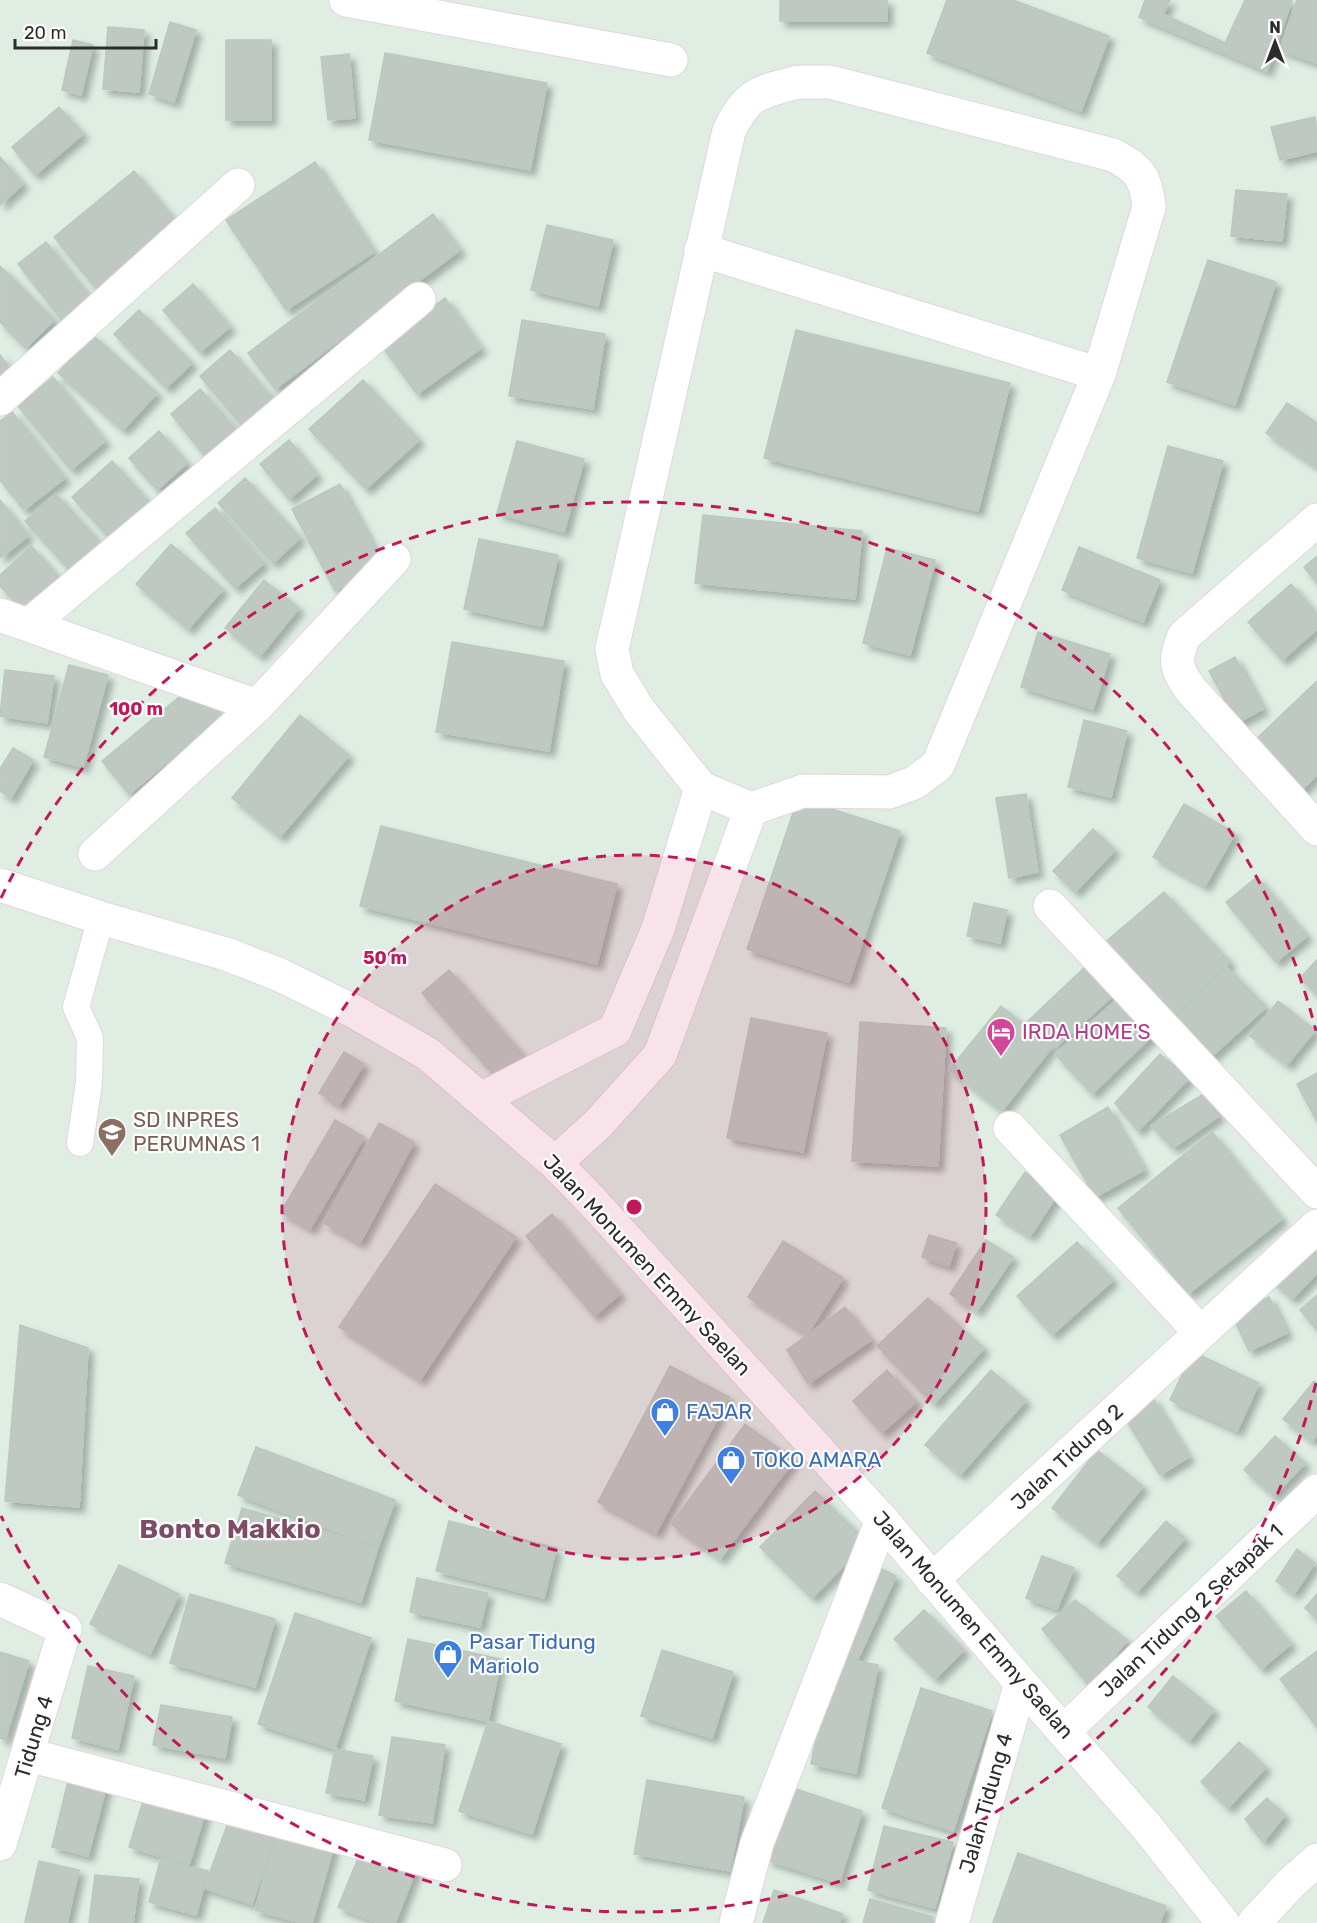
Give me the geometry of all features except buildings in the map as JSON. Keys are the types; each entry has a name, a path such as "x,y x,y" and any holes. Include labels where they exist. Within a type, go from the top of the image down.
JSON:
{"street":[{"path":"346,0 384,3 671,60"},
{"path":"798,82 830,82 1113,155 1132,165 1147,184 1149,207 1099,374 938,765 914,783 889,792 803,791 751,809 701,788 639,710 617,674 612,649 701,250 729,130 741,106 766,90 798,82"},
{"path":"0,399 238,185"},
{"path":"701,250 1099,374"},
{"path":"15,619 419,299"},
{"path":"1317,520 1184,636 1177,655 1177,671 1191,690 1317,829"},
{"path":"95,854 257,706 394,559"},
{"path":"15,619 257,706"},
{"path":"481,1100 615,1030 658,929 701,788"},
{"path":"555,1163 598,1124 660,1055 751,809"},
{"name":"Jalan Monumen Emmy Saelan","path":"0,885 100,918 226,954 280,975 353,1011 428,1054 555,1163 882,1520 1020,1683 1146,1826 1223,1923"},
{"path":"1050,906 1317,1192"},
{"path":"615,1030 660,1055"},
{"path":"1010,1128 1201,1333"},
{"name":"Jalan Tidung 2","path":"932,1580 1317,1226"},
{"name":"Jalan Tidung 2 Setapak 1","path":"1064,1731 1317,1491"},
{"path":"736,1923 757,1843 882,1520"},
{"name":"Tidung 4","path":"0,1599 65,1629 29,1755 0,1844"},
{"name":"Jalan Tidung 4","path":"952,1923 1020,1683"},
{"path":"29,1755 445,1864"},
{"path":"1254,1923 1290,1884 1317,1860"}],"lane":[{"path":"80,1143 89,1082 90,1038 76,1007 100,918"}],"place":[{"name":"IRDA HOME'S","path":"1001,1058"},
{"name":"SD INPRES PERUMNAS 1","path":"112,1158"},
{"name":"FAJAR","path":"665,1438"},
{"name":"TOKO AMARA","path":"731,1486"},
{"name":"Pasar Tidung Mariolo","path":"448,1680"}],"district":[{"name":"Bonto Makkio","path":"230,1529"}]}
